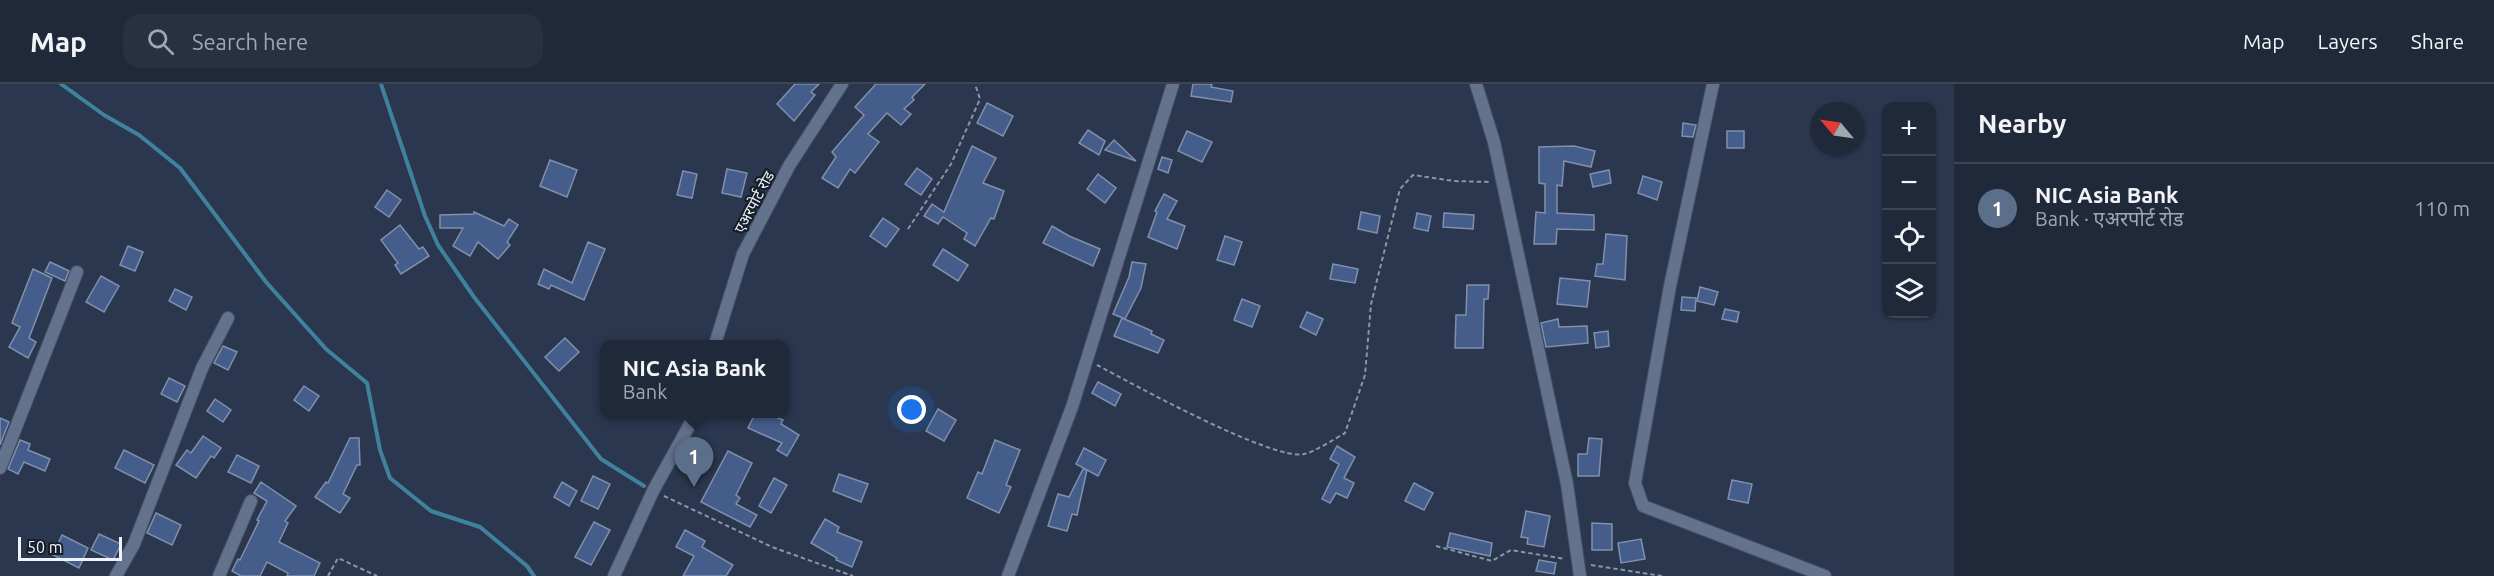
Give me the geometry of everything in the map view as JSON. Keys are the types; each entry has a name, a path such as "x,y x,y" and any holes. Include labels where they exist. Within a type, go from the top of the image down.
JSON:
{"street":[{"name":"एअरपोर्ट रोड","path":"717,340 743,254 789,166 842,84"},
{"path":"1008,576 1087,360 1173,84"},
{"path":"1476,84 1494,142 1568,484 1580,576"},
{"path":"1713,84 1670,286 1635,483 1643,506 1825,576"},
{"path":"0,468 77,272"},
{"path":"116,576 134,544 202,368 228,318"},
{"path":"614,576 653,490 692,418"},
{"path":"219,576 250,501"}],"path":[{"path":"908,229 951,164 980,99 975,84"},
{"path":"1087,360 1196,416 1278,451 1303,455 1344,433 1365,375 1371,304 1400,189 1413,175 1454,181 1502,182"},
{"path":"653,490 772,547 853,576"},
{"path":"1436,546 1492,561 1511,550 1547,554 1578,562 1662,576"},
{"path":"328,576 338,558 377,576"}],"building":[{"path":"795,84 819,84 811,92 815,95 794,121 777,104"},
{"path":"876,84 925,84 912,97 914,100 904,109 911,114 901,125 887,113 868,134 879,142 855,173 850,169 838,188 822,178 836,157 832,152 864,115 855,107"},
{"path":"1193,84 1212,84 1211,87 1233,91 1231,102 1191,96"},
{"path":"987,103 1013,116 1003,136 977,123"},
{"path":"1683,123 1696,125 1693,137 1682,136"},
{"path":"1088,130 1105,141 1099,155 1079,143"},
{"path":"1187,131 1212,142 1202,162 1178,151"},
{"path":"1727,131 1744,131 1744,148 1727,148"},
{"path":"1114,140 1136,161 1105,150"},
{"path":"972,146 996,158 983,183 1004,191 994,219 991,218 975,246 964,239 967,233 943,217 938,224 924,216 932,204 944,212"},
{"path":"1574,146 1595,151 1591,167 1564,161 1562,186 1557,185 1557,213 1594,215 1594,230 1557,229 1556,244 1534,244 1536,212 1545,213 1545,184 1539,183 1539,147"},
{"path":"1162,157 1172,160 1168,173 1158,169"},
{"path":"550,160 577,170 567,197 540,186"},
{"path":"917,168 932,179 921,195 905,184"},
{"path":"727,169 747,173 741,197 722,193"},
{"path":"1609,170 1611,183 1593,187 1590,174"},
{"path":"683,171 697,174 692,198 677,195"},
{"path":"1098,174 1116,188 1105,203 1087,189"},
{"path":"1643,176 1662,182 1657,200 1638,193"},
{"path":"387,190 401,200 389,217 375,207"},
{"path":"1164,194 1177,201 1167,219 1185,226 1177,249 1148,237 1157,212 1155,211"},
{"path":"474,212 504,226 509,219 518,225 507,242 510,245 498,259 478,242 470,256 453,246 463,228 440,228 440,215 474,214"},
{"path":"1361,212 1380,216 1377,233 1358,229"},
{"path":"1417,213 1431,216 1428,231 1414,228"},
{"path":"1444,213 1474,215 1473,229 1443,227"},
{"path":"883,218 899,229 886,247 870,236"},
{"path":"400,225 419,249 423,247 429,256 401,274 395,265 398,263 381,240"},
{"path":"1052,226 1100,249 1093,266 1043,243"},
{"path":"1606,234 1627,236 1625,280 1595,276 1597,264 1603,264"},
{"path":"1225,236 1242,242 1234,265 1217,260"},
{"path":"588,242 605,249 584,300 551,285 549,289 538,284 544,269 572,283"},
{"path":"128,246 143,252 135,271 120,265"},
{"path":"943,249 968,265 958,281 933,265"},
{"path":"50,262 69,271 65,281 45,272"},
{"path":"1132,262 1146,264 1141,288 1125,319 1113,314 1129,277"},
{"path":"1333,264 1358,269 1355,283 1330,279"},
{"path":"33,269 52,278 29,338 36,342 28,358 9,347 20,327 12,323"},
{"path":"101,276 119,286 104,312 86,302"},
{"path":"1560,278 1590,281 1587,307 1557,304"},
{"path":"1467,285 1489,285 1488,299 1484,299 1483,348 1455,348 1456,315 1466,315"},
{"path":"1700,287 1718,292 1714,305 1697,301"},
{"path":"175,289 192,297 186,310 169,301"},
{"path":"1682,297 1696,298 1695,311 1681,310"},
{"path":"1242,299 1260,306 1252,327 1234,320"},
{"path":"1725,309 1739,312 1737,322 1722,319"},
{"path":"1307,312 1323,319 1316,335 1300,327"},
{"path":"1122,318 1152,331 1151,334 1164,340 1158,353 1114,336"},
{"path":"1558,319 1559,327 1587,326 1588,343 1546,347 1541,323"},
{"path":"1608,331 1609,346 1596,348 1594,333"},
{"path":"565,338 579,352 559,371 545,357"},
{"path":"223,346 237,352 228,370 214,363"},
{"path":"169,378 185,386 177,402 161,394"},
{"path":"1098,382 1121,394 1115,406 1092,393"},
{"path":"304,386 319,396 309,411 294,400"},
{"path":"215,399 231,410 223,422 207,411"},
{"path":"938,409 956,420 944,441 926,431"},
{"path":"0,418 9,422 0,445"},
{"path":"753,418 778,418 783,420 781,424 799,435 787,456 777,450 782,443 748,428"},
{"path":"203,436 221,448 214,458 211,456 196,478 176,465 187,450 191,453"},
{"path":"350,438 359,438 360,465 357,465 343,494 350,498 340,513 315,497 326,482 328,483"},
{"path":"1589,438 1602,439 1599,476 1578,476 1578,454 1587,454"},
{"path":"20,440 30,444 28,450 50,459 45,471 24,462 18,474 8,469"},
{"path":"995,440 1020,450 1006,485 1011,487 999,513 967,498 978,472 982,474"},
{"path":"1337,446 1355,457 1344,478 1354,483 1347,498 1336,493 1330,503 1322,499 1339,464 1330,459"},
{"path":"1084,448 1106,460 1098,476 1076,464"},
{"path":"124,450 154,465 145,483 115,468"},
{"path":"728,451 752,463 736,495 740,498 736,504 757,515 750,527 701,502"},
{"path":"237,455 259,466 251,483 228,472"},
{"path":"1083,469 1087,470 1077,515 1072,514 1067,531 1048,526 1058,494 1069,497"},
{"path":"839,474 868,484 861,502 833,491"},
{"path":"593,476 610,484 598,509 581,501"},
{"path":"774,478 787,485 771,513 759,506"},
{"path":"1732,480 1752,484 1748,503 1728,499"},
{"path":"261,482 296,506 285,521 288,523 279,542 320,563 314,576 287,576 288,573 267,562 260,576 241,576 232,571 238,559 240,560 267,501 254,493"},
{"path":"562,482 577,491 569,506 554,497"},
{"path":"1414,483 1433,493 1424,510 1405,501"},
{"path":"1526,511 1550,516 1544,547 1527,544 1528,538 1521,537"},
{"path":"156,513 181,525 172,545 147,533"},
{"path":"825,519 839,527 837,532 862,542 852,567 836,560 837,558 811,543"},
{"path":"594,522 610,530 591,565 575,557"},
{"path":"1592,523 1612,524 1612,550 1592,550"},
{"path":"685,530 705,541 702,547 733,565 726,576 683,576 694,556 676,547"},
{"path":"1450,533 1492,543 1490,556 1447,547"},
{"path":"99,534 121,544 113,560 91,550"},
{"path":"62,535 88,548 79,568 53,555"},
{"path":"1641,539 1645,559 1621,563 1618,543"},
{"path":"1539,560 1556,563 1554,574 1536,571"}],"waterway":[{"path":"61,84 104,115 139,135 180,168 266,282 326,349 367,383 380,450 390,478 431,511 480,527 527,566 534,576"},
{"path":"381,84 425,216 438,245 474,297 601,459 644,486"}],"place":[{"name":"NIC Asia Bank","path":"694,487"}]}
